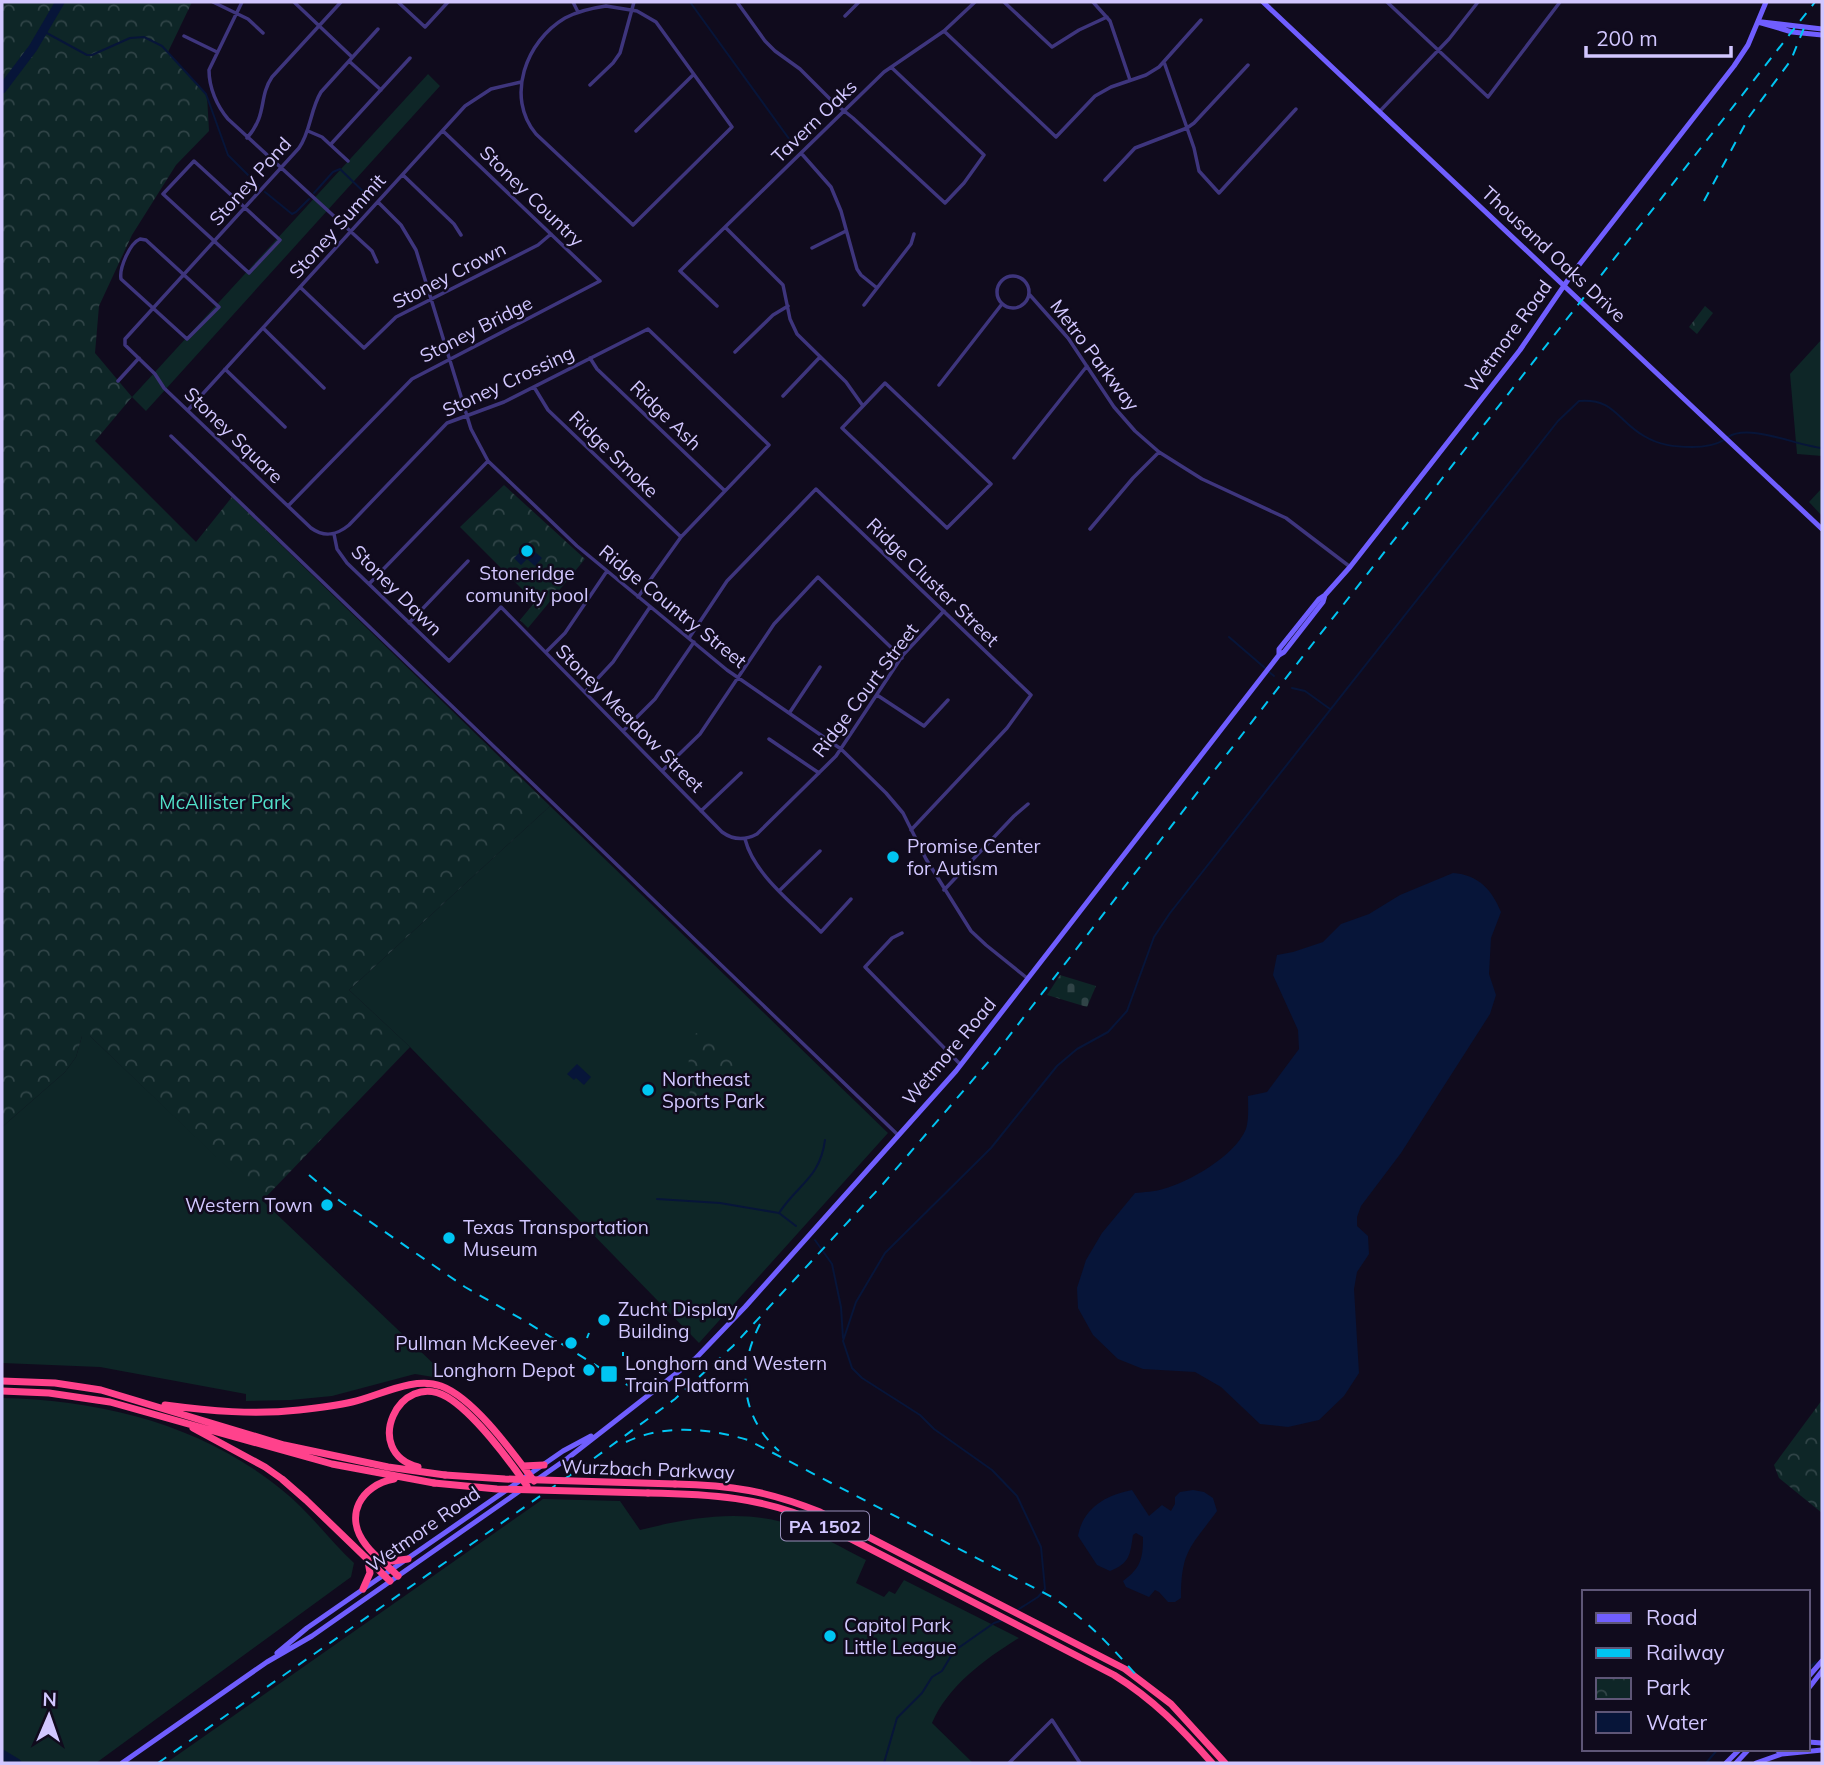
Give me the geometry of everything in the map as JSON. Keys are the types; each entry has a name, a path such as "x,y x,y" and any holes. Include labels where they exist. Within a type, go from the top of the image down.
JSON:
{"highway":[{"name":"Wurzbach Parkway","path":"2,1381 71,1385 130,1398 284,1445 388,1467 445,1475 531,1480 736,1487 792,1500 1110,1660 1171,1704 1226,1763"},
{"path":"130,1398 212,1411 260,1413 331,1406 413,1385 437,1385 451,1391 469,1405 523,1466 528,1481"},
{"name":"Wurzbach Parkway","path":"2,1391 82,1397 110,1402 276,1450 434,1483 497,1489 714,1494 784,1509 820,1523 1096,1665 1133,1687 1168,1715 1212,1763"},
{"path":"445,1475 409,1465 398,1456 391,1444 390,1429 394,1412 412,1395 434,1393 447,1398 528,1481"},
{"path":"177,1420 223,1443 282,1479 367,1558 391,1575"},
{"path":"507,1491 511,1481 510,1462"},
{"path":"523,1466 544,1465"},
{"path":"391,1575 358,1533 356,1518 358,1504 364,1494 375,1485 402,1478"},
{"path":"363,1589 370,1573 367,1558"},
{"path":"380,1559 408,1559"}],"main road":[{"name":"Thousand Oaks Drive","path":"1263,2 1822,529"},
{"name":"Wetmore Road","path":"267,1662 307,1628 363,1589 391,1575 408,1559 507,1491 568,1458 696,1358 754,1296 961,1065 1267,670 1284,652 1323,602 1325,595 1350,567 1520,350 1564,285 1734,66 1766,2"},
{"path":"1758,22 1771,21 1822,29"},
{"path":"1758,22 1792,32 1822,35"},
{"name":"Wetmore Road","path":"122,1763 267,1662 312,1636 391,1575 528,1481 563,1451 603,1429"},
{"path":"1810,1675 1822,1661"},
{"path":"1810,1686 1822,1671"},
{"path":"1756,1763 1782,1754 1822,1750"},
{"path":"1778,1751 1782,1754"}],"street":[{"path":"213,2 254,23 263,33"},
{"path":"242,2 209,74 216,101 228,120 375,254 377,262"},
{"path":"294,2 381,90"},
{"path":"247,138 260,122 268,82 341,2"},
{"path":"398,2 425,27 448,2"},
{"path":"573,2 578,12"},
{"path":"590,85 620,53 634,2"},
{"path":"737,2 770,46 800,69 945,203 964,183 984,155 891,67"},
{"path":"845,16 859,2"},
{"name":"Tavern Oaks","path":"718,306 680,271 891,67 944,31 975,2"},
{"path":"1004,2 1052,47 1107,17"},
{"path":"1093,2 1107,17 1130,80"},
{"path":"1387,2 1488,97 1560,2"},
{"path":"1380,111 1438,50 1478,2"},
{"path":"606,6 631,9 656,22 732,127 632,225 529,125 522,107 521,82 527,63 540,40 556,24 578,12 606,6"},
{"path":"944,31 1056,137 1095,96 1150,73 1164,62 1201,20"},
{"name":"Stoney Pond","path":"124,342 299,148 308,131 316,100 378,29"},
{"path":"184,36 217,52"},
{"path":"331,144 410,58"},
{"path":"1164,62 1196,154 1199,171 1219,193 1296,109"},
{"path":"1105,180 1135,148 1187,128 1202,116 1248,65"},
{"path":"636,131 693,75"},
{"name":"Stoney Summit","path":"187,410 475,97 500,85 521,82"},
{"path":"308,131 331,144 348,161"},
{"name":"Stoney Country","path":"443,131 600,281"},
{"path":"801,153 831,187 857,269 877,288"},
{"path":"194,161 245,208 280,240 249,273 163,194 194,161"},
{"path":"403,175 454,224 461,235"},
{"name":"Ridge Country Street","path":"378,202 401,225 411,240 474,437 488,461 577,546 650,607 738,678 841,749 903,813 944,890 978,938 1027,978"},
{"path":"726,228 778,278 783,285 790,318 797,334 846,382 863,406"},
{"path":"813,248 846,231"},
{"name":"Stoney Crown","path":"300,287 364,348 396,317 538,245 552,234"},
{"path":"864,305 911,244 914,234"},
{"path":"138,239 146,240 183,274 219,307 187,339 120,276 134,242 138,239"},
{"path":"1017,276 1025,281 1029,294 1025,303 1016,308 1002,304 997,291 1000,282 1007,277 1017,276"},
{"name":"Stoney Bridge","path":"288,506 412,379 600,281"},
{"name":"Metro Parkway","path":"1029,294 1068,338 1127,422 1158,452 1202,479 1286,518 1350,567"},
{"path":"939,385 1002,304"},
{"path":"735,352 774,315 788,306"},
{"path":"263,328 324,388"},
{"name":"Stoney Crossing","path":"334,534 349,525 442,427 488,409 648,329 769,444 725,491"},
{"name":"Stoney Square","path":"124,342 155,374 163,387 316,532 334,534"},
{"path":"783,396 820,356"},
{"path":"118,381 139,358"},
{"name":"Ridge Ash","path":"590,358 597,369 725,491"},
{"path":"1014,458 1087,366"},
{"path":"225,369 285,427"},
{"path":"885,383 990,484 947,528 842,428 863,406 885,383"},
{"name":"Ridge Smoke","path":"534,387 548,410 681,537"},
{"path":"171,436 898,1135"},
{"path":"1090,529 1158,452"},
{"path":"369,584 488,461"},
{"name":"Ridge Cluster Street","path":"690,638 727,581 816,489 1031,695 1007,728 911,830"},
{"path":"638,597 681,537 725,491"},
{"name":"Stoney Dawn","path":"334,534 337,549 343,558 449,661"},
{"path":"409,623 468,561"},
{"path":"546,652 565,633 607,571"},
{"path":"662,771 700,734 779,617 818,577 902,658"},
{"name":"Stoney Meadow Street","path":"449,661 501,607 724,834 735,839 745,839"},
{"path":"585,692 613,662 650,607"},
{"name":"Ridge Court Street","path":"745,839 757,834 841,749 902,658 944,611"},
{"path":"623,731 655,699 694,642"},
{"path":"790,712 820,667"},
{"path":"877,695 924,726 948,700"},
{"path":"769,739 819,774"},
{"path":"701,811 741,773"},
{"path":"944,890 1028,804"},
{"path":"745,839 752,860 821,932 851,899"},
{"path":"780,890 820,850"},
{"path":"902,933 892,938 865,967 961,1065"},
{"path":"1009,1763 1052,1720 1080,1763"}],"green space":[{"name":"McAllister Park","path":"2,2 192,2 168,52 207,96 209,131 176,165 132,235 99,306 95,353 132,397 95,441 196,542 232,497 550,806 349,990 410,1047 262,1201 90,1036 82,1036 76,1057 65,1072 2,1127"},
{"path":"428,74 440,86 146,411 132,397"},
{"path":"1705,306 1713,313 1697,334 1689,327"},
{"path":"1822,339 1822,456 1797,454 1790,374"},
{"path":"504,485 585,559 528,628 520,620 535,602 460,527"},
{"path":"1822,488 1822,516 1809,502"},
{"name":"Northeast Sports Park","path":"550,806 888,1133 699,1343 410,1047 349,990"},
{"path":"1060,975 1096,986 1087,1007 1047,995"},
{"path":"697,1033 716,1036 746,1062 707,1108 690,1107 688,1037"},
{"path":"82,1036 90,1036 438,1368 439,1378 415,1374 332,1396 246,1401 246,1394 100,1367 2,1363 2,1127 65,1072 76,1057"},
{"path":"2,1398 77,1404 114,1411 150,1420 219,1448 251,1467 301,1507 354,1563 351,1577 96,1763 2,1763"},
{"path":"1822,1400 1822,1513 1779,1478 1774,1465"},
{"path":"543,1499 620,1501 640,1530 679,1521 720,1516 779,1521 808,1531 866,1560 856,1583 884,1597 889,1591 895,1594 904,1580 1019,1638 969,1674 948,1697 932,1723 973,1763 166,1763"}],"water":[{"name":"Stoneridge comunity pool","path":"527,545 542,558 535,566 527,559 521,565 514,558"},
{"path":"1453,873 1477,880 1489,891 1501,912 1491,938 1489,974 1496,995 1490,1014 1401,1153 1361,1206 1357,1226 1368,1236 1369,1254 1357,1272 1354,1289 1359,1373 1344,1396 1319,1420 1288,1427 1260,1424 1221,1387 1195,1372 1143,1369 1118,1359 1093,1335 1078,1308 1077,1288 1086,1260 1102,1233 1135,1193 1174,1186 1210,1166 1232,1149 1246,1129 1248,1096 1267,1092 1299,1049 1298,1030 1273,975 1277,955 1323,942 1341,924 1369,914 1400,895"},
{"path":"577,1064 591,1077 584,1085 567,1074"},
{"path":"1132,1490 1149,1516 1162,1505 1171,1511 1175,1497 1180,1492 1204,1492 1213,1498 1217,1511 1189,1550 1183,1569 1181,1598 1175,1602 1168,1602 1155,1590 1149,1597 1126,1587 1123,1581 1134,1572 1140,1562 1143,1537 1136,1533 1133,1535 1128,1558 1122,1565 1110,1571 1097,1565 1078,1536 1090,1510 1113,1495"}],"waterway":[{"path":"2,89 33,48 60,2"},
{"path":"690,2 795,147"},
{"path":"43,31 87,55 130,38 144,37 162,46 206,94 228,155 259,186"},
{"path":"314,193 333,172 340,169 371,199"},
{"path":"265,192 292,214 309,199"},
{"path":"1016,1611 1038,1597 1045,1589 1041,1547 1017,1496 992,1470 934,1429 920,1415 862,1378 852,1368 843,1341 856,1302 885,1253 991,1148 1057,1066 1077,1049 1108,1032 1127,1011 1154,937 1170,913 1558,421 1579,401 1591,401 1608,407 1635,430 1661,443 1679,447 1700,447 1724,440"},
{"path":"1728,437 1737,433 1761,434 1822,448"},
{"path":"1229,637 1265,668"},
{"path":"1269,672 1274,676"},
{"path":"1292,688 1305,691 1330,709"},
{"path":"779,1213 813,1172 825,1140"},
{"path":"657,1199 720,1203 779,1213 796,1226"},
{"path":"815,1240 832,1264 841,1307 843,1338"},
{"path":"884,1763 897,1718 922,1693 932,1677 942,1671 954,1651 994,1623 1003,1620"},
{"path":"1810,1667 1816,1662"},
{"path":"1706,1763 1716,1751"},
{"path":"2,1754 17,1763"}],"railway":[{"path":"158,1763 589,1462 675,1399 733,1346 883,1184 996,1053 1815,2"},
{"path":"1704,201 1749,117 1791,60 1806,23"},
{"path":"309,1175 340,1201 465,1287 637,1391"},
{"path":"760,1324 748,1358 746,1391 756,1423 779,1451"},
{"path":"587,1338 589,1333"},
{"path":"626,1442 655,1432 671,1430 702,1431 748,1440 1052,1597 1097,1633 1137,1676"}],"place":[{"name":"Stoneridge comunity pool","path":"527,551"},
{"name":"Promise Center for Autism","path":"893,857"},
{"name":"Northeast Sports Park","path":"648,1090"},
{"name":"Western Town","path":"327,1205"},
{"name":"Texas Transportation Museum","path":"449,1238"},
{"name":"Zucht Display Building","path":"604,1320"},
{"name":"Pullman McKeever","path":"571,1343"},
{"name":"Longhorn Depot","path":"589,1370"},
{"name":"Longhorn and Western Train Platform","path":"609,1374"},
{"name":"Capitol Park Little League","path":"830,1636"}]}
